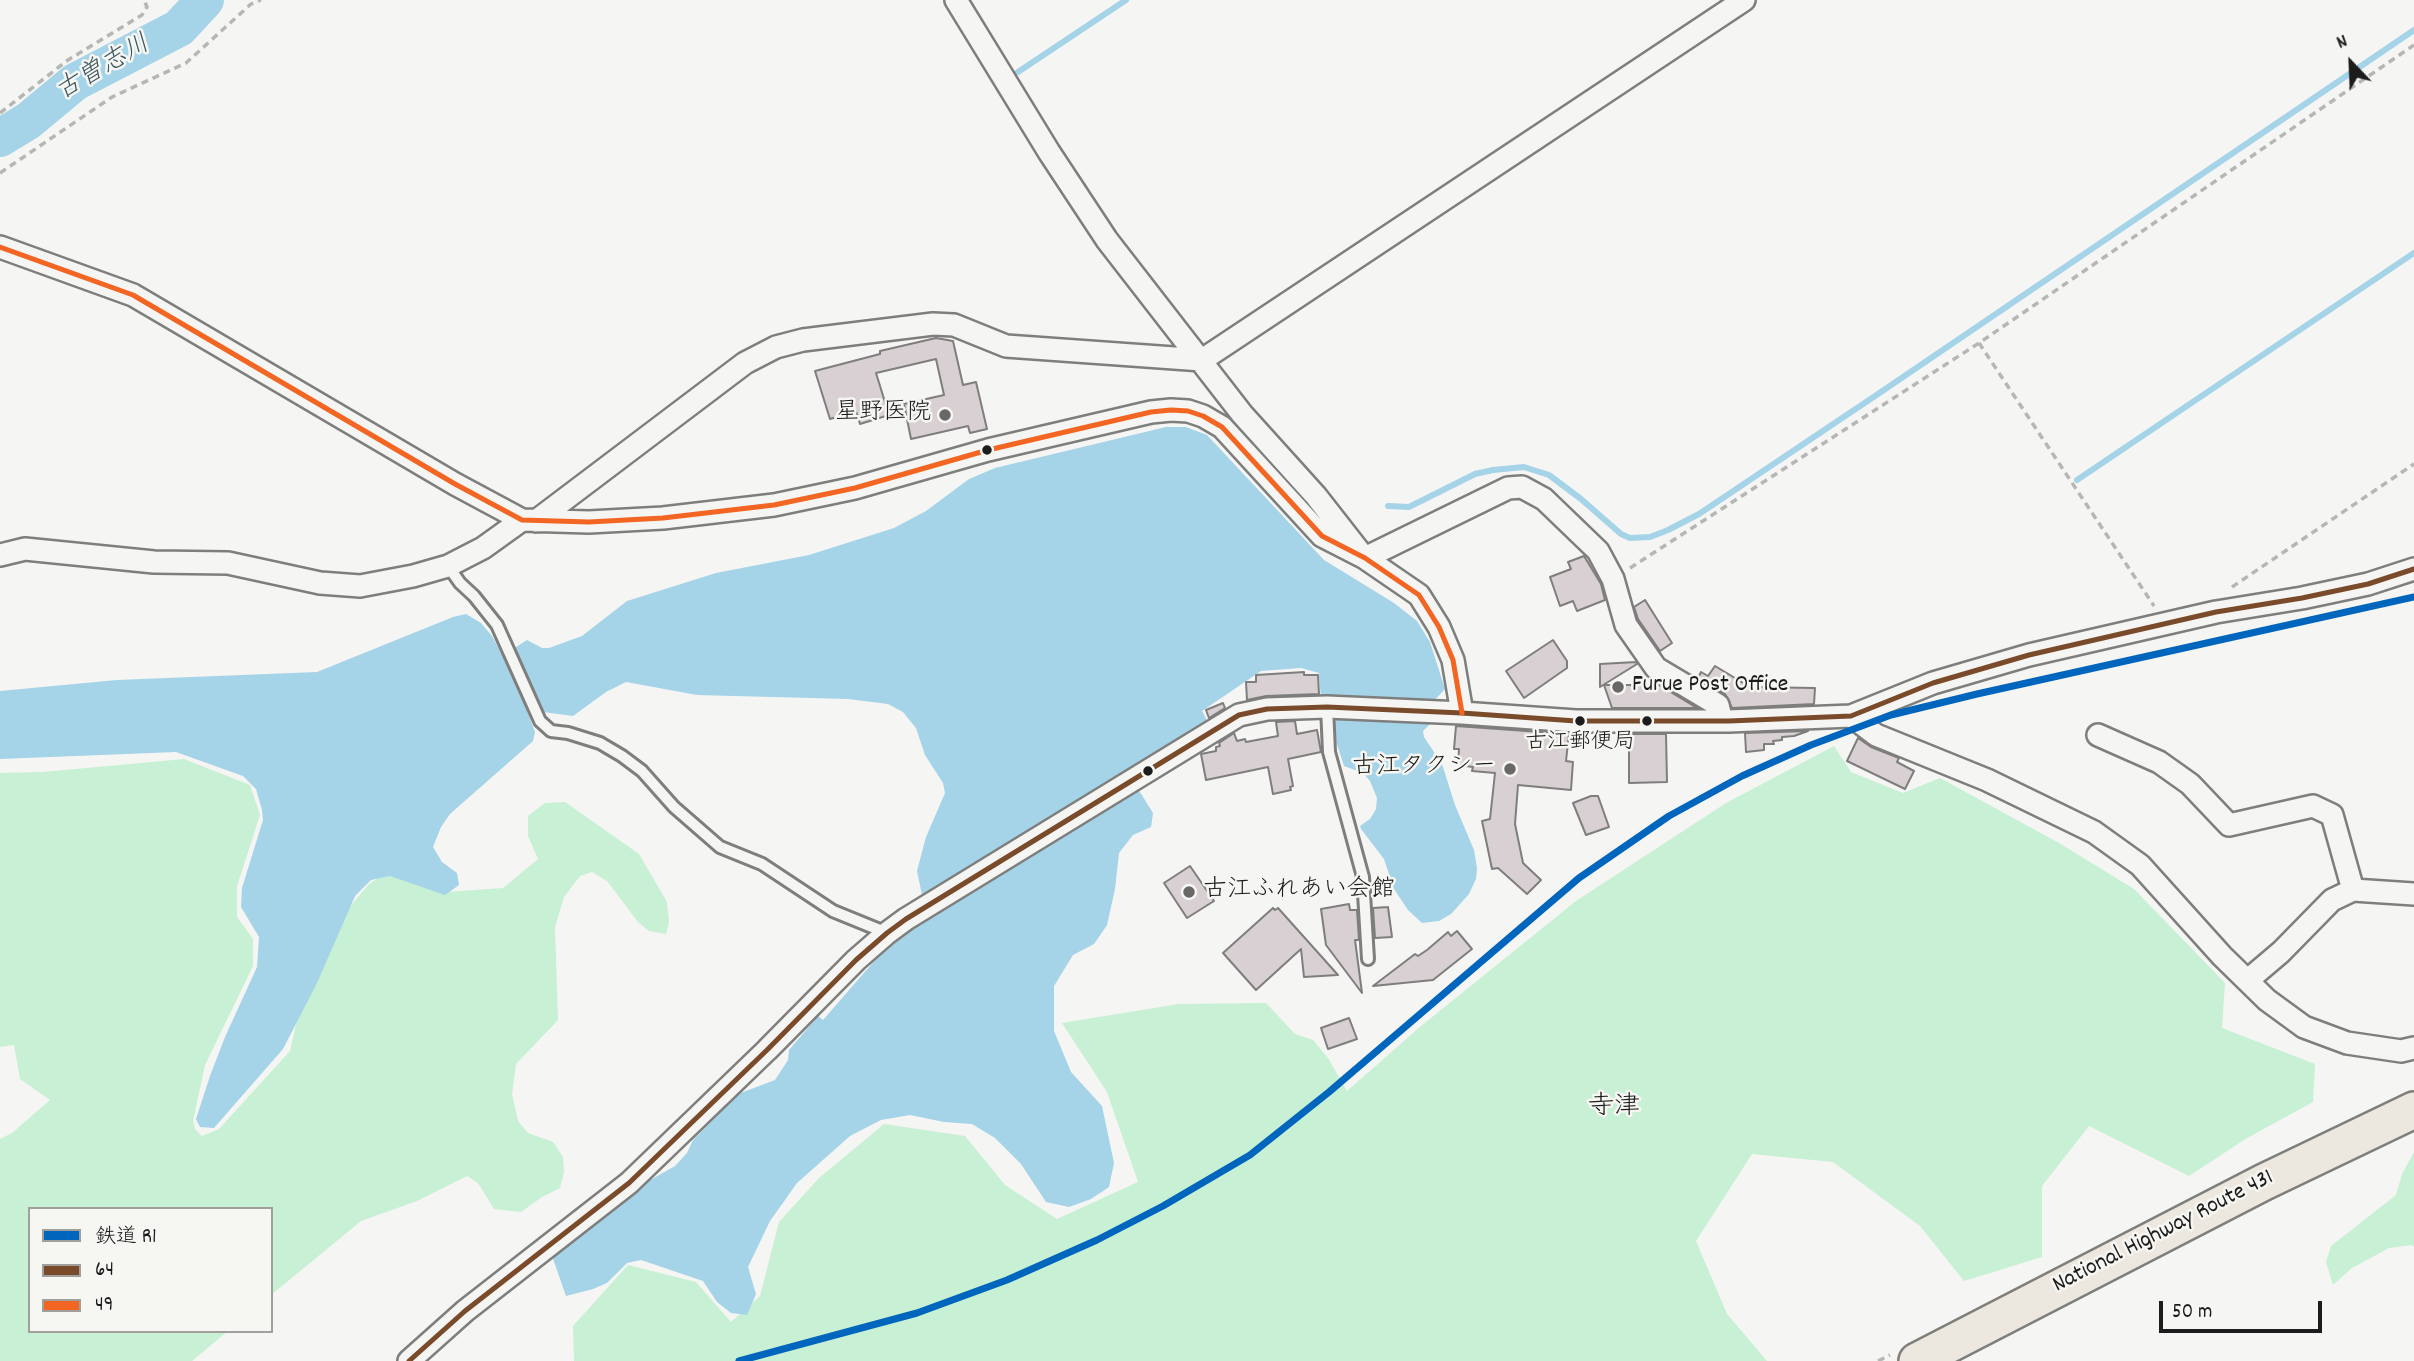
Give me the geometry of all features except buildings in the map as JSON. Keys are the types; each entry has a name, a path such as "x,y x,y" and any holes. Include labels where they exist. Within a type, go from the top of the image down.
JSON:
{"highway":[{"name":"National Highway Route 431","path":"1932,1358 2264,1182 2414,1110"}],"street":[{"path":"956,0 1049,152 1107,240 1242,414 1316,496 1365,558"},
{"path":"0,555 25,549 154,562 228,563 320,583 360,586 449,566 484,548 529,520 745,363 776,347 803,340 933,324 954,325 1006,346 1202,360 1744,0"},
{"path":"0,247 133,295 455,484 529,520 589,522 663,519 774,505 855,488 988,450 1151,412 1188,411 1222,427 1322,536 1365,558 1419,595 1439,627 1453,660 1462,713"},
{"path":"1365,558 1508,488 1522,487 1544,499 1598,551 1613,579 1626,625 1656,668 1718,705 1722,720"},
{"path":"409,1361 465,1311 629,1184 856,960 887,933 1239,715 1268,709 1327,707 1576,721 1851,716 1933,682 2029,654 2165,622 2342,590 2414,569"},
{"path":"1851,716 1876,735 1987,780 2094,832 2140,865 2222,956 2267,1000 2304,1027 2347,1043 2401,1051 2414,1048"},
{"path":"2098,735 2159,762 2190,784 2229,825 2314,806 2332,816 2353,890"},
{"path":"2248,979 2281,952 2332,900 2353,890 2414,894"}],"lane":[{"path":"449,566 460,583 497,625 540,721 551,731 568,733 600,743 642,771 674,807 720,847 762,864 833,911 887,933"},
{"path":"1327,707 1329,752 1363,877 1368,958"}],"path":[{"path":"0,113 68,61 142,15 147,7 144,0"},
{"path":"0,173 111,97 186,63 251,4 261,0"},
{"path":"1613,579 1979,343 2414,46"},
{"path":"1979,343 2165,622"},
{"path":"2216,612 2215,599 2414,464"}],"green space":[{"path":"1834,746 1851,772 1903,793 1940,778 2059,843 2134,889 2225,983 2222,1028 2315,1064 2313,1102 2247,1138 2189,1176 2089,1126 2042,1186 2042,1257 1964,1281 1920,1226 1833,1162 1752,1154 1696,1241 1727,1314 1767,1361 574,1361 573,1326 628,1265 696,1282 731,1322 760,1296 779,1222 819,1178 884,1124 965,1136 1005,1185 1057,1219 1138,1182 1107,1092 1062,1023 1179,1004 1266,1003 1295,1034 1313,1040 1328,1058 1347,1091 1421,1026 1576,901 1726,803"},
{"path":"184,759 250,785 260,815 237,886 237,917 253,939 253,966 205,1065 193,1121 195,1129 202,1136 219,1129 290,1051 301,1002 337,922 369,884 384,874 446,892 503,888 538,859 528,836 528,816 545,803 565,802 639,854 667,902 669,922 666,934 649,931 638,922 607,881 592,872 580,876 564,897 555,927 558,1020 516,1064 512,1094 518,1121 528,1133 553,1142 563,1157 564,1172 560,1188 521,1212 494,1209 478,1183 467,1176 417,1201 361,1221 273,1293 273,1207 28,1207 28,1333 226,1333 192,1361 0,1361 0,1139 12,1133 50,1100 20,1079 14,1045 0,1047 0,773 43,772"},
{"path":"2414,1152 2414,1247 2389,1248 2352,1268 2333,1285 2326,1262 2331,1246 2396,1195 2402,1174"}],"water":[{"path":"1166,427 1186,427 1207,435 1324,560 1394,603 1417,621 1430,642 1445,689 1430,705 1321,699 1319,673 1301,668 1261,671 1202,711 1210,726 922,895 917,871 926,837 945,793 943,783 925,755 916,728 903,712 888,704 848,699 697,695 626,682 606,692 573,716 543,712 513,649 527,640 542,648 549,648 582,636 627,601 716,573 809,555 894,528 926,511 969,479 995,468"},
{"path":"466,614 481,623 492,636 513,675 535,732 533,741 450,814 441,827 433,847 442,862 457,873 459,885 445,895 390,876 371,880 355,896 317,983 283,1049 214,1128 200,1127 196,1119 210,1076 257,967 259,937 241,907 242,888 263,820 256,789 243,776 176,752 0,759 0,691 117,680 317,672"},
{"path":"1337,713 1435,719 1423,731 1424,737 1442,764 1455,805 1474,850 1477,868 1476,879 1469,894 1451,914 1439,921 1422,923 1408,910 1394,889 1384,859 1361,829 1360,826 1370,819 1376,809 1377,798 1370,781 1363,773 1344,766 1333,732"},
{"path":"1138,789 1153,813 1151,827 1133,835 1119,853 1107,925 1094,944 1073,955 1054,986 1054,1031 1071,1072 1102,1106 1114,1163 1109,1187 1091,1199 1069,1207 1046,1202 1021,1164 995,1138 972,1124 910,1115 881,1120 850,1136 797,1183 770,1221 748,1267 756,1294 747,1315 731,1313 717,1302 703,1281 641,1260 627,1263 607,1283 566,1296 552,1256 621,1205 645,1183 675,1166 687,1153 693,1140 738,1094 775,1080 788,1060 789,1050 818,1016 823,1020 876,959 875,955 925,920"}],"waterway":[{"name":"古曽志川","path":"0,138 28,121 75,82 179,28 205,0"},
{"path":"1018,72 1126,0"},
{"path":"1388,506 1409,507 1475,474 1524,467 1549,475 1621,534 1630,538 1650,537 1668,530 1699,514 2414,30"},
{"path":"2077,480 2414,253"}],"rail line":[{"name":"R1","path":"739,1361 917,1313 1007,1280 1097,1240 1163,1206 1250,1155 1329,1092 1579,878 1669,816 1742,776 1811,745 1891,715 2414,597"}],"transit line":[{"name":"49","path":"0,247 133,295 455,484 522,520 589,522 663,518 774,505 855,488 988,450 1151,412 1188,411 1222,427 1322,536 1365,558 1419,595 1439,627 1453,660 1462,713"},
{"name":"64","path":"409,1361 465,1311 629,1183 856,960 887,933 1239,715 1267,709 1327,707 1576,721 1729,721 1851,716 1933,683 2029,655 2216,612 2368,584 2414,569"}],"place":[{"name":"星野医院","path":"945,415"},
{"name":"Furue Post Office","path":"1618,687"},
{"name":"古江郵便局","path":"1580,721"},
{"name":"古江タクシー","path":"1510,769"},
{"name":"古江ふれあい会館","path":"1189,892"}],"district":[{"name":"寺津","path":"1614,1109"}]}
